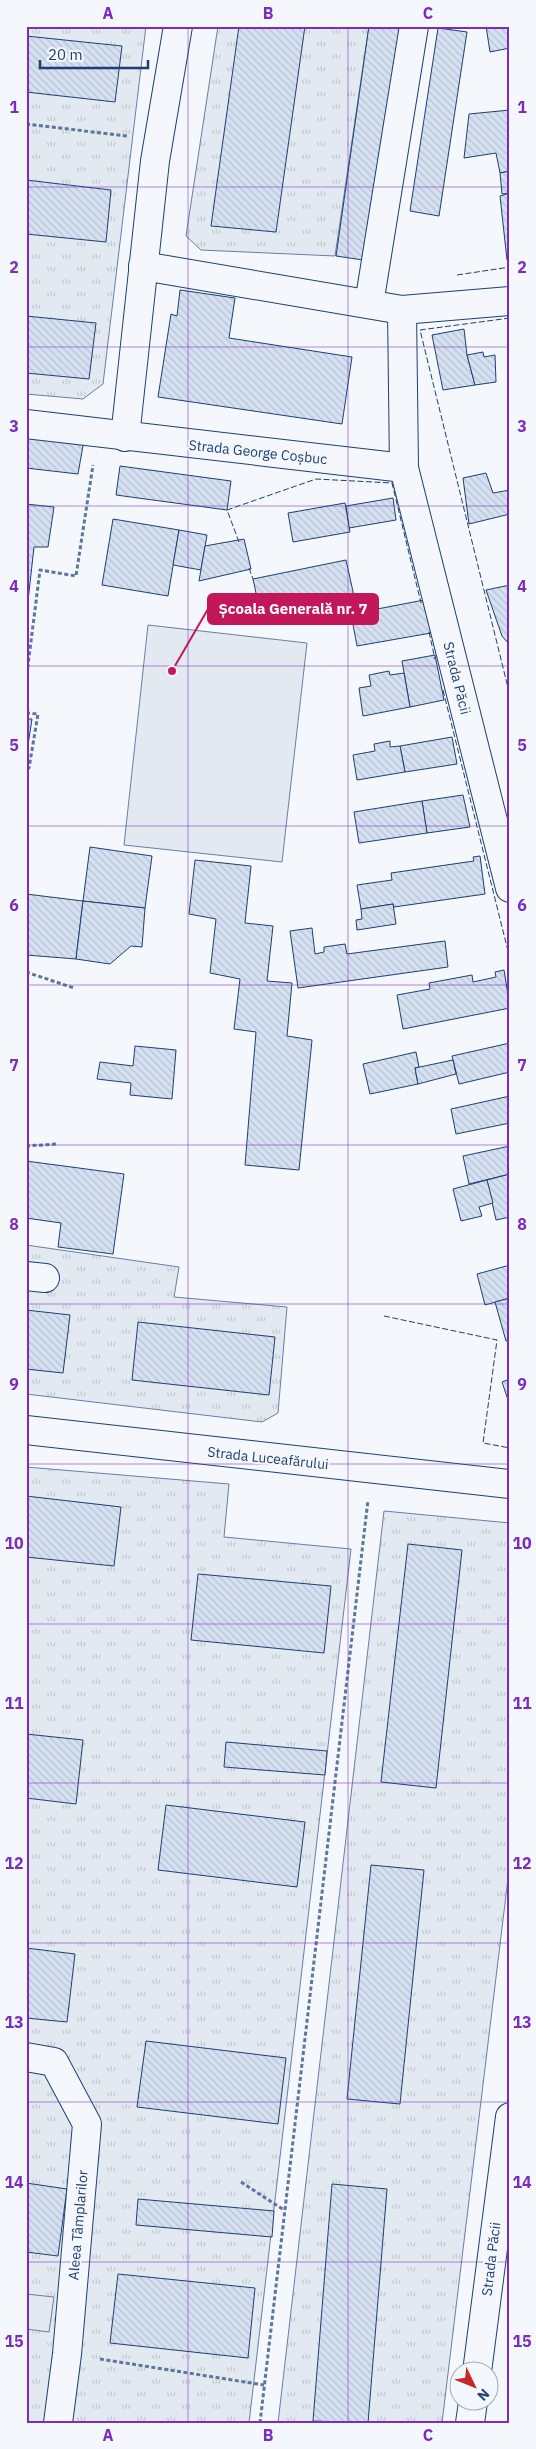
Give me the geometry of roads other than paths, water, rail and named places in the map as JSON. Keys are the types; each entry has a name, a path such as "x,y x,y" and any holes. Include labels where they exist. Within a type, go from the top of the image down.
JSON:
{"street":[{"path":"125,437 142,266 155,161 178,26"},
{"path":"369,304 414,26"},
{"path":"142,266 402,310 510,301"},
{"path":"402,310 404,468"},
{"name":"Strada George Coșbuc","path":"26,424 98,434 404,468"},
{"name":"Strada Păcii","path":"404,468 510,888"},
{"name":"Strada Luceafărului","path":"26,1430 510,1484"},
{"name":"Aleea Tâmplarilor","path":"26,2056 54,2062 87,2124 67,2354 58,2423"},
{"name":"Strada Păcii","path":"478,2362 510,2117"}],"place":[{"name":"Școala Generală nr. 7","path":"172,671"}]}
